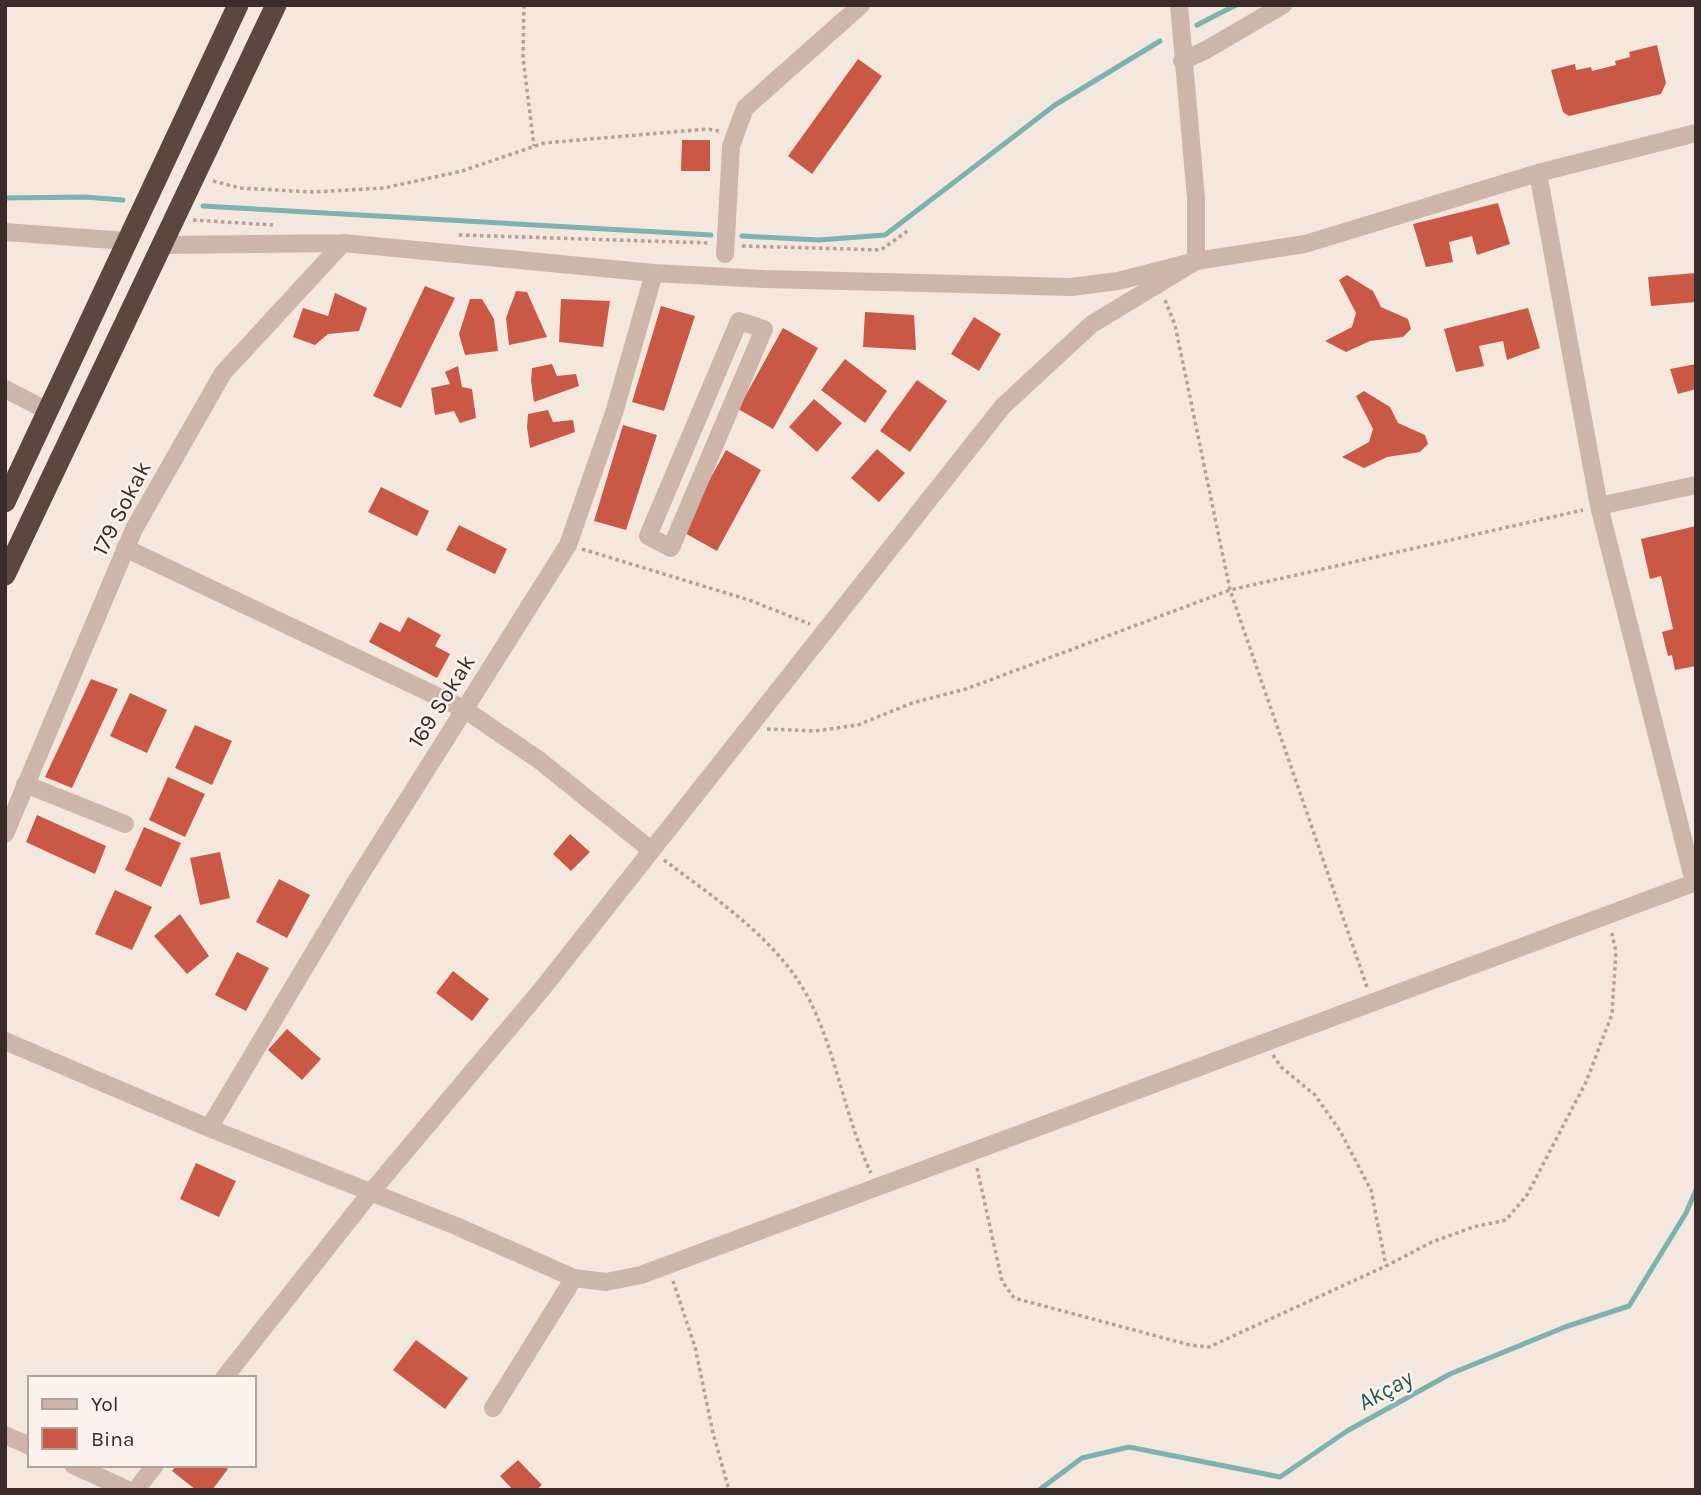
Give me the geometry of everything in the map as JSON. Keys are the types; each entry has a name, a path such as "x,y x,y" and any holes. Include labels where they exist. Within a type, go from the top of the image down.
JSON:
{"highway":[{"path":"5,502 238,5"},
{"path":"5,575 276,5"}],"street":[{"path":"723,277 731,146 745,108 861,5"},
{"path":"1182,61 1283,5"},
{"path":"1179,9 1196,198 1196,261"},
{"path":"162,246 343,243 654,273 1072,287 1118,281 1196,261 1305,244 1538,173 1696,133"},
{"path":"5,1041 209,1128 372,1191 575,1278 606,1282 641,1275 1695,882 1599,506 1538,173"},
{"path":"5,232 127,241"},
{"name":"179 Sokak","path":"5,834 125,548 223,373 343,243"},
{"path":"226,1376 372,1191 542,989 1003,406 1092,324 1196,261"},
{"name":"169 Sokak","path":"209,1128 357,880 568,545 614,413 654,273"},
{"path":"739,321 764,329 671,548 648,537 739,321"},
{"path":"5,389 48,411"},
{"path":"1599,506 1696,485"},
{"path":"125,548 464,709 539,760 651,850"},
{"path":"25,784 125,824"},
{"path":"493,1408 575,1278"},
{"path":"5,1435 28,1445"},
{"path":"77,1467 128,1490"},
{"path":"136,1490 153,1467"}],"path":[{"path":"524,5 523,58 534,146"},
{"path":"194,176 240,188 313,192 384,188 462,171 544,143 707,129 736,133"},
{"path":"193,220 275,225"},
{"path":"451,235 726,248 881,250 911,229"},
{"path":"1159,283 1175,325 1230,590 1372,1002"},
{"path":"750,725 777,731 815,731 858,725 912,703 965,689 1230,590 1599,506"},
{"path":"568,545 749,600 825,630"},
{"path":"651,850 774,948 793,972 810,1001 824,1034 849,1116 877,1186"},
{"path":"970,1152 979,1172 1002,1281 1014,1298 1209,1348 1432,1242 1473,1227 1506,1220 1527,1195 1586,1082 1612,1014 1616,951 1608,914"},
{"path":"1264,1042 1281,1067 1315,1096 1345,1139 1371,1190 1386,1266"},
{"path":"667,1265 695,1347 713,1433 729,1490"}],"building":[{"path":"1657,45 1666,83 1661,94 1569,116 1563,112 1551,70 1575,64 1576,70 1591,67 1592,71 1616,65 1615,61 1630,57 1629,52"},
{"path":"858,59 882,76 812,174 788,156"},
{"path":"682,140 710,140 710,171 681,171"},
{"path":"1498,203 1510,244 1477,255 1472,236 1449,242 1453,262 1426,267 1413,224"},
{"path":"1696,273 1696,302 1651,306 1648,277"},
{"path":"1347,275 1373,291 1381,307 1408,319 1411,329 1403,337 1370,341 1346,352 1325,341 1352,327 1356,313 1339,280"},
{"path":"425,286 455,298 401,408 373,396"},
{"path":"516,291 527,292 547,337 509,345 506,318"},
{"path":"335,293 367,308 359,331 328,334 315,345 293,337 303,308 328,316"},
{"path":"470,299 482,299 494,319 498,351 465,355 459,334"},
{"path":"561,299 610,301 603,347 559,342"},
{"path":"661,306 695,316 664,411 632,402"},
{"path":"1528,308 1540,348 1507,360 1503,341 1479,346 1484,366 1456,372 1444,329"},
{"path":"865,312 914,315 916,350 863,347"},
{"path":"974,317 1001,334 979,371 951,354"},
{"path":"783,328 818,348 773,429 738,409"},
{"path":"845,359 887,391 865,423 821,390"},
{"path":"552,364 557,376 576,374 579,386 534,402 532,368"},
{"path":"1696,364 1696,389 1678,394 1670,369"},
{"path":"458,366 462,387 472,389 476,418 460,423 454,411 435,415 431,388 450,384 445,372"},
{"path":"917,380 947,401 910,452 880,431"},
{"path":"1364,391 1390,407 1398,423 1425,435 1428,444 1420,452 1387,457 1364,468 1342,457 1369,442 1373,429 1356,396"},
{"path":"814,399 842,423 817,452 789,427"},
{"path":"548,410 553,422 573,420 575,432 530,448 528,414"},
{"path":"623,425 657,435 626,530 594,521"},
{"path":"877,449 905,473 879,502 851,478"},
{"path":"726,450 761,470 717,551 681,531"},
{"path":"381,487 429,511 417,536 368,512"},
{"path":"459,525 507,549 495,574 446,550"},
{"path":"1696,526 1696,666 1675,670 1662,632 1673,629 1661,576 1650,579 1641,539"},
{"path":"408,617 441,635 435,646 450,654 437,678 369,642 380,622 400,632"},
{"path":"91,679 118,689 72,788 45,777"},
{"path":"130,693 167,710 147,753 110,736"},
{"path":"195,725 232,741 212,785 175,768"},
{"path":"168,777 205,794 185,837 149,820"},
{"path":"37,815 106,846 95,874 26,842"},
{"path":"144,827 181,843 161,887 125,870"},
{"path":"570,834 590,852 571,871 553,854"},
{"path":"220,852 230,898 200,905 190,858"},
{"path":"279,879 310,895 287,938 256,922"},
{"path":"115,890 152,907 132,950 95,934"},
{"path":"180,914 209,956 187,974 154,936"},
{"path":"237,952 269,968 246,1011 215,995"},
{"path":"453,971 489,999 472,1021 436,993"},
{"path":"287,1029 321,1059 302,1080 268,1050"},
{"path":"196,1163 236,1181 219,1217 180,1199"},
{"path":"416,1340 468,1378 445,1409 393,1370"},
{"path":"518,1460 542,1485 536,1490 513,1490 500,1476"},
{"path":"175,1467 228,1469 212,1490 196,1490 172,1471"}],"waterway":[{"path":"1197,25 1236,5"},
{"path":"742,236 819,240 885,235 1055,105 1160,41"},
{"path":"5,198 85,197 123,200"},
{"path":"203,206 711,235"},
{"name":"Akçay","path":"1039,1490 1082,1458 1129,1447 1280,1477 1347,1431 1450,1374 1565,1327 1629,1306 1686,1213 1696,1190"}]}
